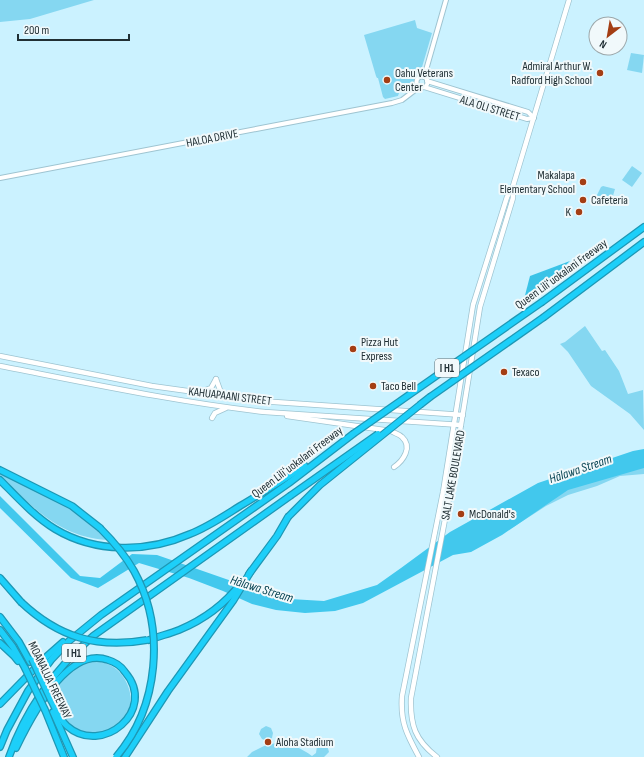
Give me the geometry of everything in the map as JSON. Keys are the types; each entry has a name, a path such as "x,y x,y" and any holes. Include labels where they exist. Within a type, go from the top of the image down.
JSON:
{"highway":[{"name":"Queen Liliʻuokalani Freeway","path":"0,747 21,703 39,676 61,649 90,624 289,483 326,454 542,302 644,227"},
{"name":"Queen Liliʻuokalani Freeway","path":"10,757 14,742 32,706 61,667 93,636 544,317 644,242"},
{"path":"125,757 168,690 233,601 243,583 277,536 288,517 320,485 421,404"},
{"path":"0,480 36,514 64,534 87,543 128,548 160,544 190,534 210,524 326,454"},
{"path":"0,470 72,506 100,528 120,549 134,570 142,588 150,614 153,631 154,658 152,678 148,699 131,736 117,757"},
{"path":"0,578 21,602 46,622 68,634 104,643 120,644 147,640 188,625 207,615 227,599 243,583"},
{"path":"0,617 31,660 50,701 70,729 82,735 96,738 114,733 125,724 130,716 134,708 135,693 133,684 128,676 122,668 115,663 97,657 77,664 52,687 33,714 10,757"},
{"path":"0,704 53,651 90,624"},
{"name":"MOANALUA FREEWAY","path":"0,630 13,647 24,669"},
{"path":"0,643 14,656 24,669 64,756"},
{"name":"MOANALUA FREEWAY","path":"50,701 73,757"}],"main road":[{"name":"SALT LAKE BOULEVARD","path":"419,757 405,729 401,709 448,460 454,415 460,390 468,326 473,305 507,196 513,186 570,0"},
{"name":"SALT LAKE BOULEVARD","path":"437,757 423,746 418,739 412,722 410,698 443,532 462,425 480,307 513,198 513,186"},
{"name":"KAHUAPAANI STREET","path":"0,356 123,380 199,393 260,401 463,415"},
{"name":"KAHUAPAANI STREET","path":"0,366 122,390 266,412 462,425"},
{"path":"199,393 211,388 216,379 220,390 226,396"},
{"path":"212,418 215,413 228,407"},
{"path":"266,412 302,419 390,431 398,434 403,437 407,451 402,460 394,467"}],"street":[{"path":"424,77 446,0"},
{"path":"420,77 424,77 427,81 426,86 419,87 416,84 416,80 420,77"},
{"name":"ALA OLI STREET","path":"427,81 528,112 534,118"},
{"name":"HALOA DRIVE","path":"0,178 392,103 402,100 419,87"},
{"name":"ALA OLI STREET","path":"424,87 526,119 534,118"}],"shaded area":[{"path":"0,0 94,0 30,19 0,22"},
{"path":"415,20 417,28 432,33 420,74 412,87 408,90 400,90 398,96 385,99 376,76 364,35"},
{"path":"631,53 644,55 642,73 627,70"},
{"path":"632,166 642,173 632,187 622,180"},
{"path":"603,186 615,189 612,199 607,202 595,199"},
{"path":"570,261 522,307 530,276"},
{"path":"585,326 602,351 605,350 619,371 628,394 643,390 644,430 630,414 591,386 568,352 560,344 565,342"},
{"path":"644,449 644,468 568,490 502,535 471,552 453,555 363,603 335,611 305,613 276,610 252,604 189,578 139,563 98,588 71,578 0,508 0,496 80,576 100,578 132,554 157,555 263,592 290,599 324,601 377,585 450,532 538,483 633,451"},
{"path":"644,460 644,474 620,476 597,486 568,495 546,506 512,528 519,515 552,492"},
{"path":"0,474 74,510 92,524 107,540 90,538 61,527 24,499 0,476"},
{"path":"94,661 107,664 118,671 128,686 131,701 127,714 122,720 102,735 90,734 75,728 68,723 59,709 51,689 75,666"},
{"name":"Aloha Stadium","path":"266,726 271,728 273,733 272,738 270,739 270,744 287,744 303,750 312,756 316,753 317,746 322,743 327,745 329,752 324,757 247,757 252,752 266,745 265,740 262,739 259,734 261,729"}],"place":[{"name":"Admiral Arthur W. Radford High School","path":"600,73"},
{"name":"Oahu Veterans Center","path":"387,80"},
{"name":"Makalapa Elementary School","path":"583,182"},
{"name":"Cafeteria","path":"583,200"},
{"name":"K","path":"579,212"},
{"name":"Pizza Hut Express","path":"353,349"},
{"name":"Texaco","path":"504,372"},
{"name":"Taco Bell","path":"373,386"},
{"name":"McDonald's","path":"461,514"},
{"name":"Aloha Stadium","path":"268,742"}],"water label":[{"name":"Hālawa Stream","path":"580,468"},
{"name":"Hālawa Stream","path":"262,588"}]}
